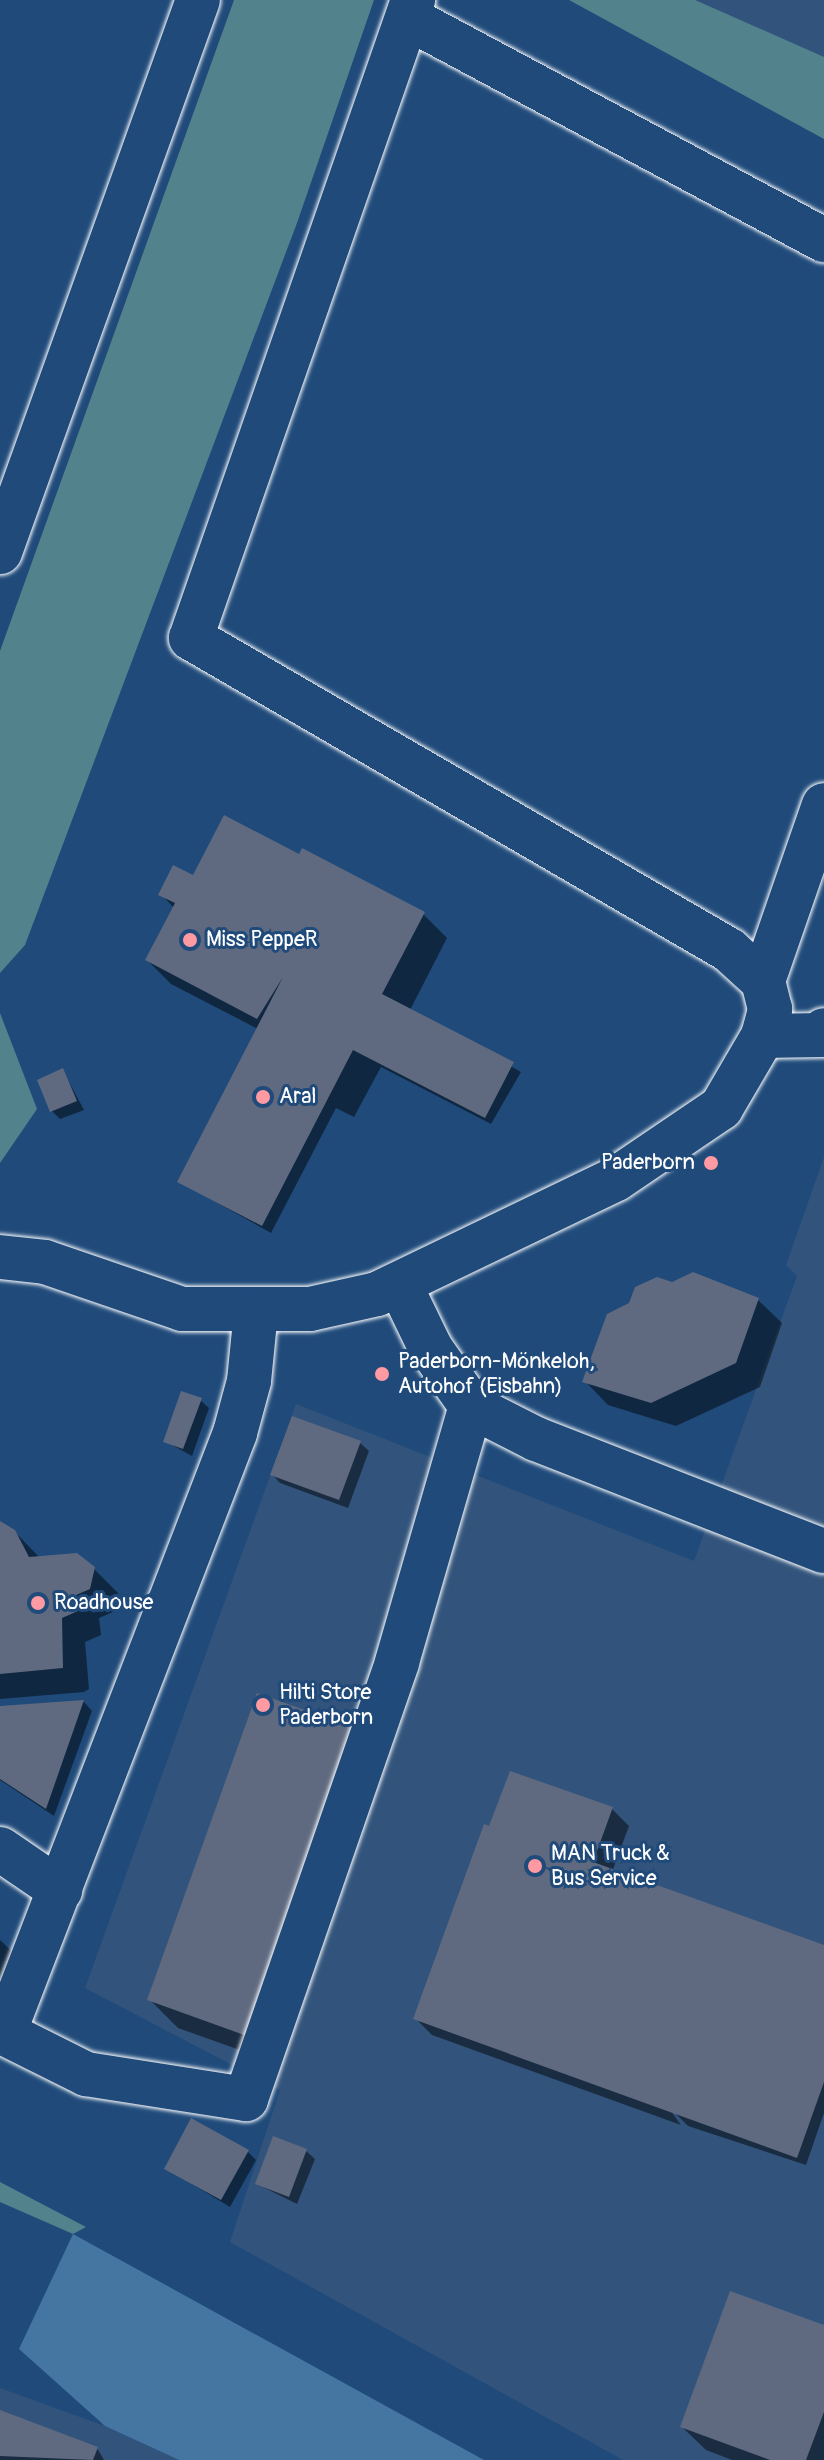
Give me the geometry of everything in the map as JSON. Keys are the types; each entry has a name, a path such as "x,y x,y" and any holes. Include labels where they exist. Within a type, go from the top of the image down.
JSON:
{"main road":[{"path":"0,552 198,0"},
{"path":"763,981 729,950 191,638 410,9 824,240"},
{"path":"0,1235 45,1262 182,1309 310,1309 400,1285 616,1179 721,1108 763,1036 770,1009 763,981 824,805"},
{"path":"763,1036 822,1035 824,1030"},
{"path":"0,1257 45,1262"},
{"path":"400,1285 431,1349 471,1406 536,1439 824,1551"},
{"path":"256,1311 249,1381 235,1433 4,2033 86,2074 246,2099 397,1662 471,1406"},
{"path":"0,1849 60,1890"}],"shaded area":[{"path":"691,0 824,0 824,60"},
{"path":"824,1157 824,2460 623,2460 230,2242 280,2090 85,1988 296,1404 694,1561 797,1276 786,1265"},
{"path":"73,2234 484,2460 179,2460 105,2426 19,2349"},
{"path":"0,2388 105,2426 179,2460 0,2460"}],"green space":[{"path":"234,0 374,0 297,223 25,945 0,973 0,651"},
{"path":"569,0 695,0 824,57 824,139"},
{"path":"0,1013 37,1109 0,1163"},
{"path":"0,2182 86,2227 73,2234 0,2202"}],"building":[{"path":"224,815 299,854 302,848 425,912 382,994 514,1062 485,1118 353,1050 262,1226 177,1182 283,977 257,1019 145,960 175,903 158,895 173,865 193,875"},
{"path":"63,1068 77,1101 50,1112 37,1080"},
{"path":"693,1272 759,1298 736,1363 651,1403 582,1382 607,1314 629,1303 635,1287 657,1277 672,1282"},
{"path":"181,1391 202,1398 183,1449 163,1442"},
{"path":"292,1416 361,1441 339,1500 270,1475"},
{"name":"Roadhouse","path":"0,1521 15,1530 29,1557 77,1553 95,1567 90,1589 76,1595 78,1611 62,1618 63,1668 0,1674"},
{"path":"257,1693 358,1729 247,2036 147,2000"},
{"path":"84,1700 46,1809 0,1779 0,1706"},
{"path":"510,1771 613,1807 593,1862 824,1945 824,2082 797,2158 413,2019 484,1824 489,1826"},
{"path":"191,2118 249,2150 221,2200 164,2169"},
{"path":"273,2136 307,2149 289,2197 255,2184"},
{"path":"730,2291 824,2325 824,2412 806,2460 770,2460 680,2427"},
{"path":"0,2410 98,2447 93,2460 0,2456"}],"place":[{"name":"Miss PeppeR","path":"190,940"},
{"name":"Aral","path":"263,1097"},
{"name":"Paderborn","path":"711,1163"},
{"name":"Paderborn-Mönkeloh, Autohof (Eisbahn)","path":"382,1374"},
{"name":"Roadhouse","path":"38,1603"},
{"name":"Hilti Store Paderborn","path":"263,1705"},
{"name":"MAN Truck & Bus Service","path":"535,1866"}]}
